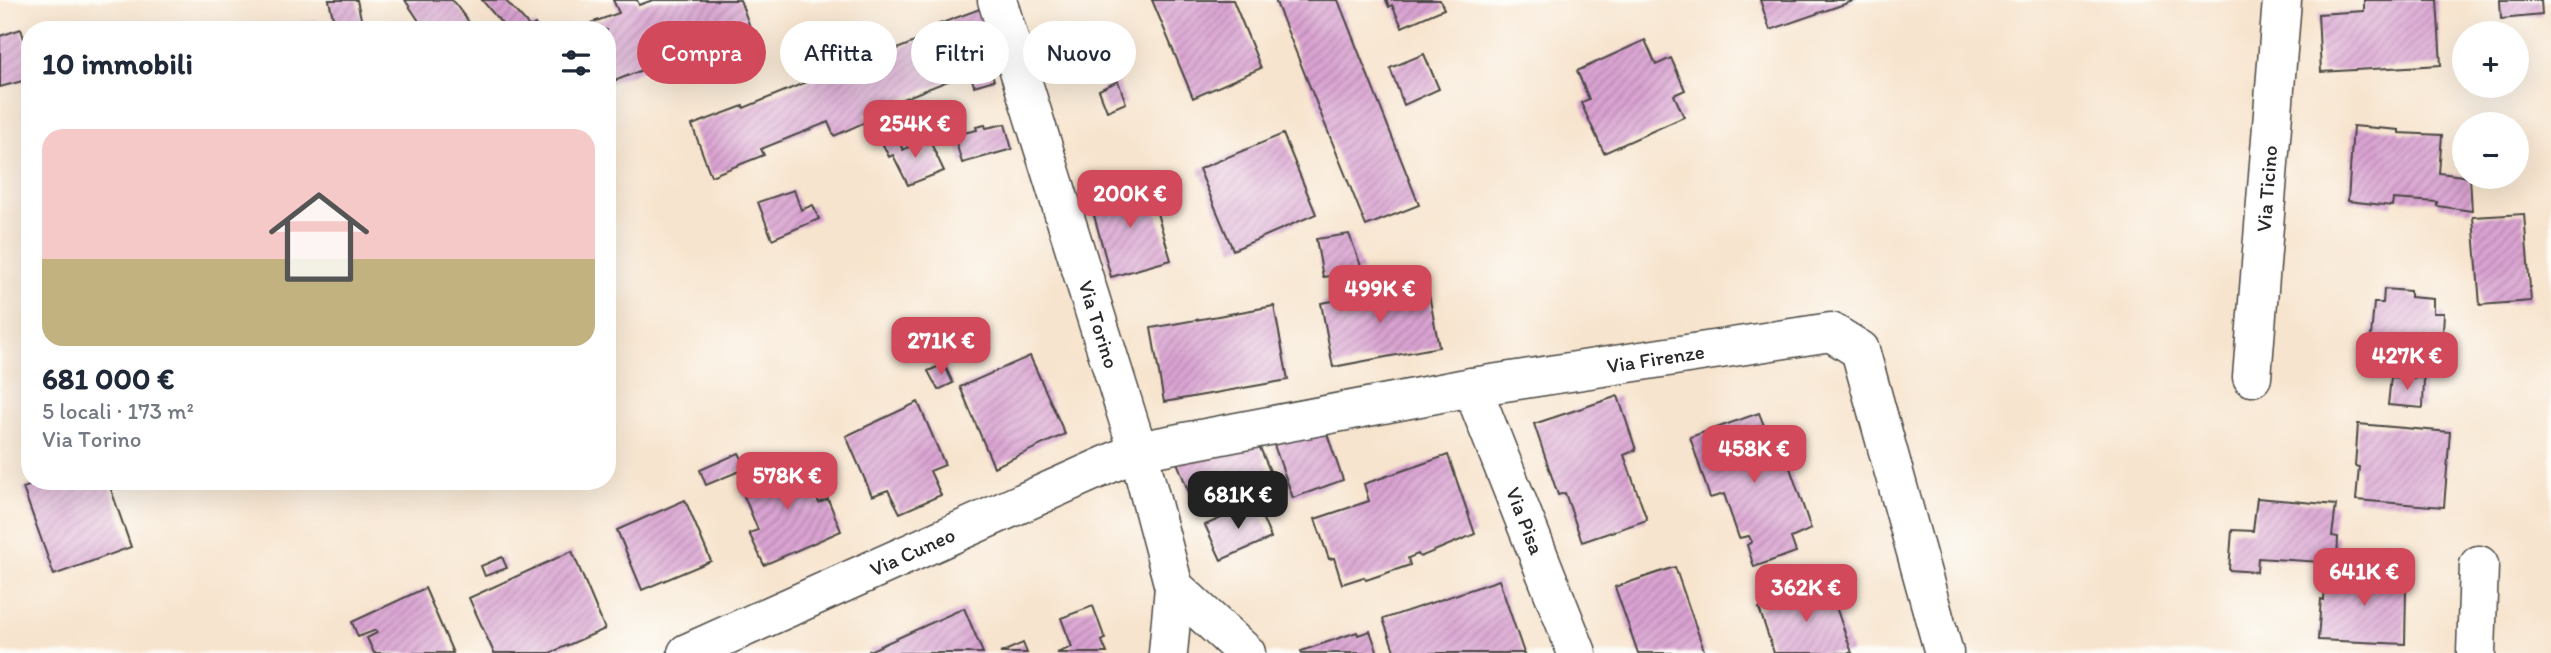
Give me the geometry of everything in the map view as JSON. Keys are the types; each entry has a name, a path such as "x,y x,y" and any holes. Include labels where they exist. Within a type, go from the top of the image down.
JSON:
{"street":[{"name":"Via Torino","path":"997,0 1138,452 1174,587 1168,653"},
{"name":"Via Ticino","path":"2252,377 2282,0"},
{"name":"Via Firenze","path":"1138,452 1472,387 1831,332 1860,349 1944,653"},
{"name":"Via Pisa","path":"1472,387 1577,653"},
{"name":"Via Cuneo","path":"687,653 1138,452"},
{"path":"2476,653 2479,565"},
{"path":"1174,587 1246,653"}],"building":[{"path":"329,0 357,0 362,21 334,21"},
{"path":"405,0 452,0 468,21 419,21"},
{"path":"482,0 505,0 524,21 500,21"},
{"path":"613,0 637,0 639,5 653,0 740,0 748,21 637,21 637,72 616,80 616,21 596,21 619,13"},
{"path":"1152,0 1233,0 1261,68 1193,98"},
{"path":"1275,0 1338,0 1419,205 1366,226"},
{"path":"1386,0 1440,0 1444,9 1402,27 1392,5 1389,7"},
{"path":"1760,0 1856,0 1770,30"},
{"path":"2364,0 2437,0 2441,65 2321,72 2318,14 2364,11"},
{"path":"2500,0 2541,0 2542,15 2501,19"},
{"path":"985,7 988,21 947,21"},
{"path":"21,29 21,81 0,87 0,36"},
{"path":"1645,40 1656,65 1671,58 1685,90 1674,95 1684,117 1604,153 1581,103 1589,99 1577,71"},
{"path":"911,43 911,84 940,84 865,114 868,121 834,136 828,122 761,149 764,155 711,176 692,125 743,106 744,108 802,84 897,84 897,49"},
{"path":"1424,54 1439,89 1404,105 1390,68"},
{"path":"1112,84 1119,84 1126,103 1107,111 1099,90"},
{"path":"1005,124 1012,149 962,163 954,135 977,130 976,127 985,125 986,128"},
{"path":"2353,126 2399,130 2399,133 2442,135 2439,173 2452,175 2452,189 2471,189 2472,211 2437,206 2437,202 2393,199 2392,206 2348,201"},
{"path":"1283,134 1316,214 1233,250 1199,169"},
{"path":"896,136 903,150 928,137 944,171 908,185 893,155 889,157 882,143"},
{"path":"1148,183 1171,260 1111,277 1090,201"},
{"path":"794,190 801,210 813,205 819,219 772,239 758,202"},
{"path":"2524,214 2531,301 2480,305 2473,217"},
{"path":"1349,234 1363,271 1323,277 1316,239"},
{"path":"1427,284 1439,347 1333,367 1321,303"},
{"path":"2384,289 2410,291 2410,297 2433,299 2433,313 2444,313 2441,364 2369,359 2374,303 2383,303"},
{"path":"1274,306 1288,380 1164,402 1151,328"},
{"path":"1030,356 1065,434 994,467 960,387"},
{"path":"944,364 953,383 938,390 928,371"},
{"path":"2391,377 2424,378 2423,408 2388,405"},
{"path":"1618,396 1636,450 1624,455 1647,520 1582,542 1565,493 1558,495 1534,424"},
{"path":"918,402 945,465 930,471 941,495 900,513 888,490 872,496 846,436"},
{"path":"1759,413 1767,433 1777,430 1811,529 1791,538 1796,552 1754,567 1747,545 1752,542 1749,536 1739,538 1724,494 1710,498 1690,437"},
{"path":"2358,424 2450,432 2444,507 2356,500 2359,467 2355,466"},
{"path":"1325,428 1343,480 1293,498 1274,445"},
{"path":"1255,436 1270,471 1191,498 1177,462"},
{"path":"739,453 747,468 706,485 700,470"},
{"path":"1448,455 1475,534 1420,557 1418,554 1408,558 1410,565 1366,580 1364,577 1342,584 1334,558 1329,559 1315,519 1369,501 1364,484"},
{"path":"799,457 819,503 828,499 841,531 764,565 749,533 758,530 739,484"},
{"path":"24,490 111,490 131,547 54,575"},
{"path":"2257,498 2336,505 2332,536 2338,537 2337,563 2258,558 2257,572 2229,570 2232,530 2253,531"},
{"path":"685,500 711,561 642,590 617,530"},
{"path":"1256,503 1271,538 1221,560 1205,525"},
{"path":"572,551 605,629 550,653 494,653 469,598"},
{"path":"502,557 507,568 485,576 481,566"},
{"path":"1675,567 1705,653 1638,653 1615,587"},
{"path":"2336,570 2400,571 2399,587 2406,588 2405,644 2318,640 2321,599 2324,600 2325,584 2334,585"},
{"path":"1499,580 1524,653 1395,653 1383,619"},
{"path":"1828,584 1852,653 1774,653 1759,608"},
{"path":"425,588 453,653 374,653 367,638 377,633 376,630 358,637 352,622"},
{"path":"1093,606 1107,653 1057,653 1072,647 1061,618"},
{"path":"964,608 983,653 869,651"},
{"path":"1370,631 1378,653 1301,651 1357,632 1358,635"},
{"path":"1023,643 1027,653 1000,653"}]}
